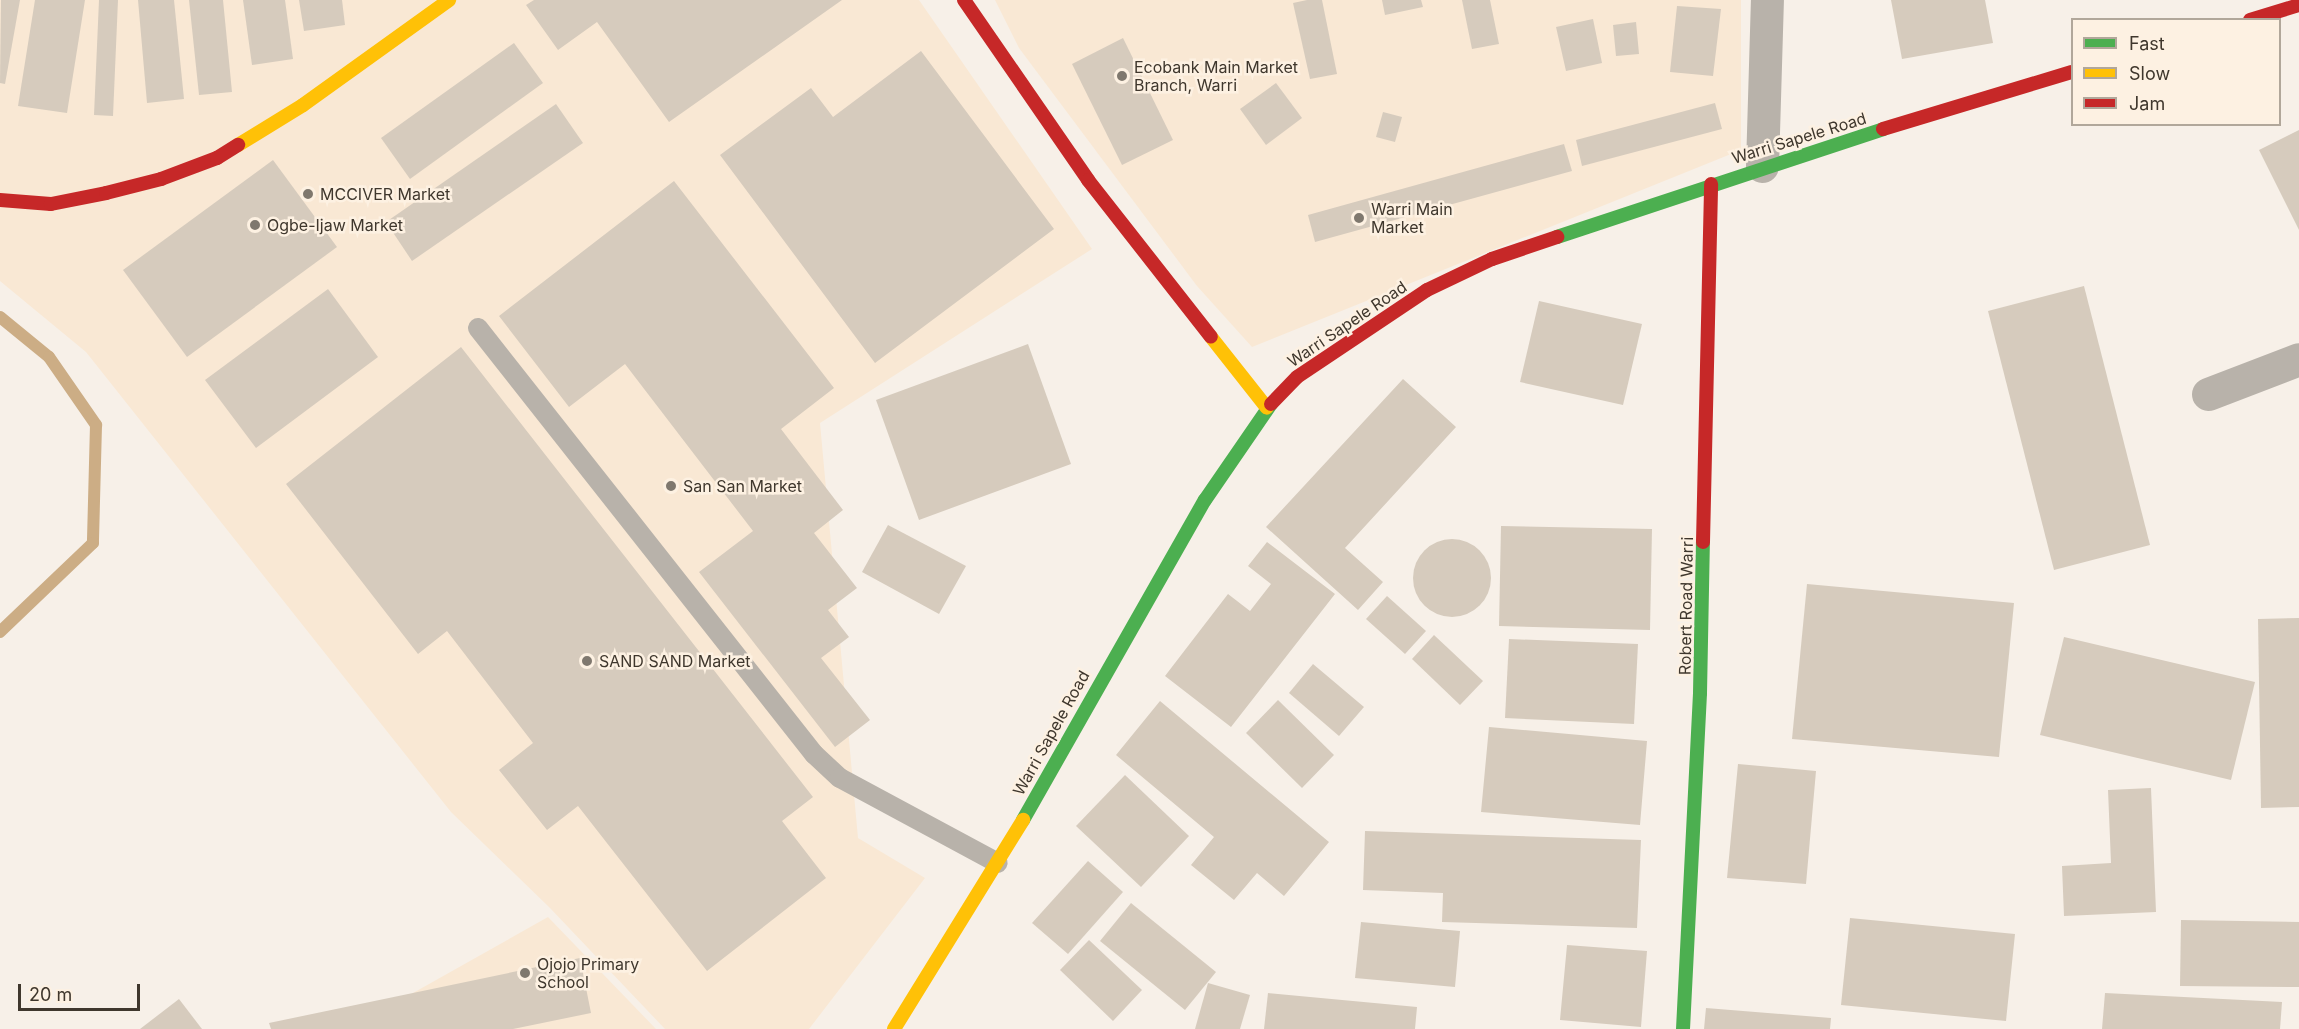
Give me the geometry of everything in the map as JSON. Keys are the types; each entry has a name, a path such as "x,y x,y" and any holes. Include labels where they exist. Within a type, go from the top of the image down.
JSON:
{"street":[{"path":"0,200 51,204 161,179 217,158 303,105 449,0"},
{"path":"964,0 1088,180 1267,408"},
{"path":"1762,166 1767,0"},
{"path":"2257,18 2299,5"},
{"name":"Warri Sapele Road","path":"894,1029 943,945 998,863 1204,500 1267,408 1297,377 1427,290 1492,259 1762,166 2071,73"},
{"name":"Robert Road Warri","path":"1683,1029 1701,693 1711,184"},
{"path":"2208,394 2299,359"}],"lane":[{"path":"478,328 814,754 840,778 998,863"}],"shaded area":[{"name":"SAND SAND Market","path":"0,0 919,0 1092,249 820,423 858,838 925,878 809,1029 665,1029 550,908 451,812 86,352 0,281"},
{"name":"Warri Main Market","path":"995,0 1741,0 1741,150 1252,347 1197,286 1019,48"},
{"name":"Ojojo Primary School","path":"548,917 656,1029 349,1029"}],"building":[{"path":"1,0 20,0 5,84 0,83"},
{"path":"35,0 85,0 67,113 18,106"},
{"path":"99,0 118,0 113,116 94,115"},
{"path":"138,0 174,0 184,99 147,103"},
{"path":"189,0 223,0 232,92 199,95"},
{"path":"243,0 285,0 293,59 252,65"},
{"path":"299,0 342,0 345,25 304,31"},
{"path":"534,0 842,0 669,122 597,22 558,50 526,5"},
{"path":"1322,0 1337,74 1310,79 1293,3"},
{"path":"1382,0 1421,0 1423,7 1385,15"},
{"path":"1462,0 1490,0 1499,44 1472,49"},
{"path":"1891,0 1985,0 1993,43 1902,59"},
{"path":"1677,6 1721,9 1713,76 1670,72"},
{"path":"1593,19 1602,63 1566,71 1556,27"},
{"path":"1636,22 1639,54 1616,56 1613,25"},
{"path":"1123,38 1173,140 1122,165 1072,64"},
{"path":"514,43 543,83 410,179 381,138"},
{"path":"921,51 1054,229 875,363 720,155 811,88 833,117"},
{"path":"1276,83 1302,118 1266,145 1240,109"},
{"path":"1715,103 1722,129 1582,166 1576,140"},
{"path":"556,104 583,143 412,261 386,222"},
{"path":"1383,112 1402,117 1395,142 1376,137"},
{"path":"2299,130 2299,230 2259,150"},
{"path":"1564,144 1572,171 1315,242 1308,215"},
{"path":"273,160 337,247 187,357 123,270"},
{"path":"674,181 834,388 781,429 843,510 814,533 857,588 828,610 849,637 821,658 870,720 835,747 699,572 753,531 625,364 569,407 499,316"},
{"path":"2084,286 2150,545 2054,570 1988,311"},
{"path":"328,289 378,357 256,448 205,380"},
{"path":"1539,301 1642,324 1623,405 1520,382"},
{"path":"1028,344 1071,464 919,520 876,400"},
{"path":"461,347 813,797 782,821 826,878 707,971 578,806 547,830 499,770 533,743 447,631 418,654 286,484"},
{"path":"1403,379 1456,427 1345,548 1383,582 1358,610 1266,527"},
{"path":"888,525 966,566 939,614 862,572"},
{"path":"1501,526 1652,529 1650,630 1499,626"},
{"path":"1452,539 1467,542 1484,556 1491,578 1488,593 1474,610 1452,617 1437,614 1420,600 1413,578 1416,563 1430,546"},
{"path":"1267,542 1335,594 1231,727 1165,676 1228,594 1250,611 1271,584 1248,566"},
{"path":"1807,584 2014,603 1999,757 1792,739"},
{"path":"1387,596 1426,631 1405,654 1366,619"},
{"path":"2299,618 2299,807 2261,808 2258,619"},
{"path":"1434,635 1483,681 1460,705 1412,659"},
{"path":"2064,637 2255,682 2231,780 2040,735"},
{"path":"1509,639 1638,644 1634,724 1505,718"},
{"path":"1313,664 1364,707 1339,736 1289,693"},
{"path":"1278,700 1334,755 1302,788 1246,733"},
{"path":"1160,701 1329,842 1284,896 1257,873 1234,900 1191,865 1214,837 1116,755"},
{"path":"1489,727 1647,741 1640,825 1481,812"},
{"path":"1738,764 1816,771 1806,884 1727,878"},
{"path":"1125,775 1189,836 1141,887 1076,826"},
{"path":"2151,788 2156,912 2064,916 2062,866 2111,863 2108,790"},
{"path":"1365,831 1641,840 1637,928 1442,922 1443,893 1363,890"},
{"path":"1088,861 1123,892 1068,954 1032,923"},
{"path":"1131,903 1216,972 1185,1010 1100,941"},
{"path":"1850,918 2015,934 2006,1021 1841,1005"},
{"path":"2181,920 2299,922 2299,987 2180,986"},
{"path":"1361,922 1460,931 1455,987 1355,978"},
{"path":"1089,940 1142,990 1113,1021 1060,970"},
{"path":"1567,945 1647,951 1641,1027 1560,1020"},
{"path":"580,958 591,1013 513,1029 271,1029 269,1023"},
{"path":"1208,983 1250,995 1240,1029 1195,1029"},
{"path":"1268,993 1417,1007 1415,1029 1264,1029"},
{"path":"2105,993 2282,1002 2280,1029 2102,1029"},
{"path":"179,999 202,1029 140,1029"},
{"path":"1706,1008 1831,1018 1830,1029 1704,1029"}],"waterway":[{"path":"0,317 49,357 96,425 93,543 0,632"}],"traffic: fast":[{"path":"1557,237 1883,129"},
{"path":"1023,820 1205,500 1271,404"},
{"path":"1683,1029 1700,693 1703,542"}],"traffic: slow":[{"path":"238,145 303,105 449,0"},
{"path":"1211,337 1267,408"},
{"path":"894,1029 1023,820"}],"traffic: jam":[{"path":"964,0 1088,180 1211,337"},
{"path":"2257,18 2299,5"},
{"path":"1883,129 2071,72"},
{"path":"0,200 51,204 106,193 161,179 217,158 238,145"},
{"path":"1703,542 1711,184"},
{"path":"1271,404 1297,377 1427,290 1492,259 1557,237"}],"place":[{"name":"Ecobank Main Market Branch, Warri","path":"1122,76"},
{"name":"MCCIVER Market","path":"308,194"},
{"name":"Warri Main Market","path":"1359,218"},
{"name":"Ogbe-Ijaw Market","path":"255,225"},
{"name":"San San Market","path":"671,486"},
{"name":"SAND SAND Market","path":"587,661"},
{"name":"Ojojo Primary School","path":"525,973"}]}
